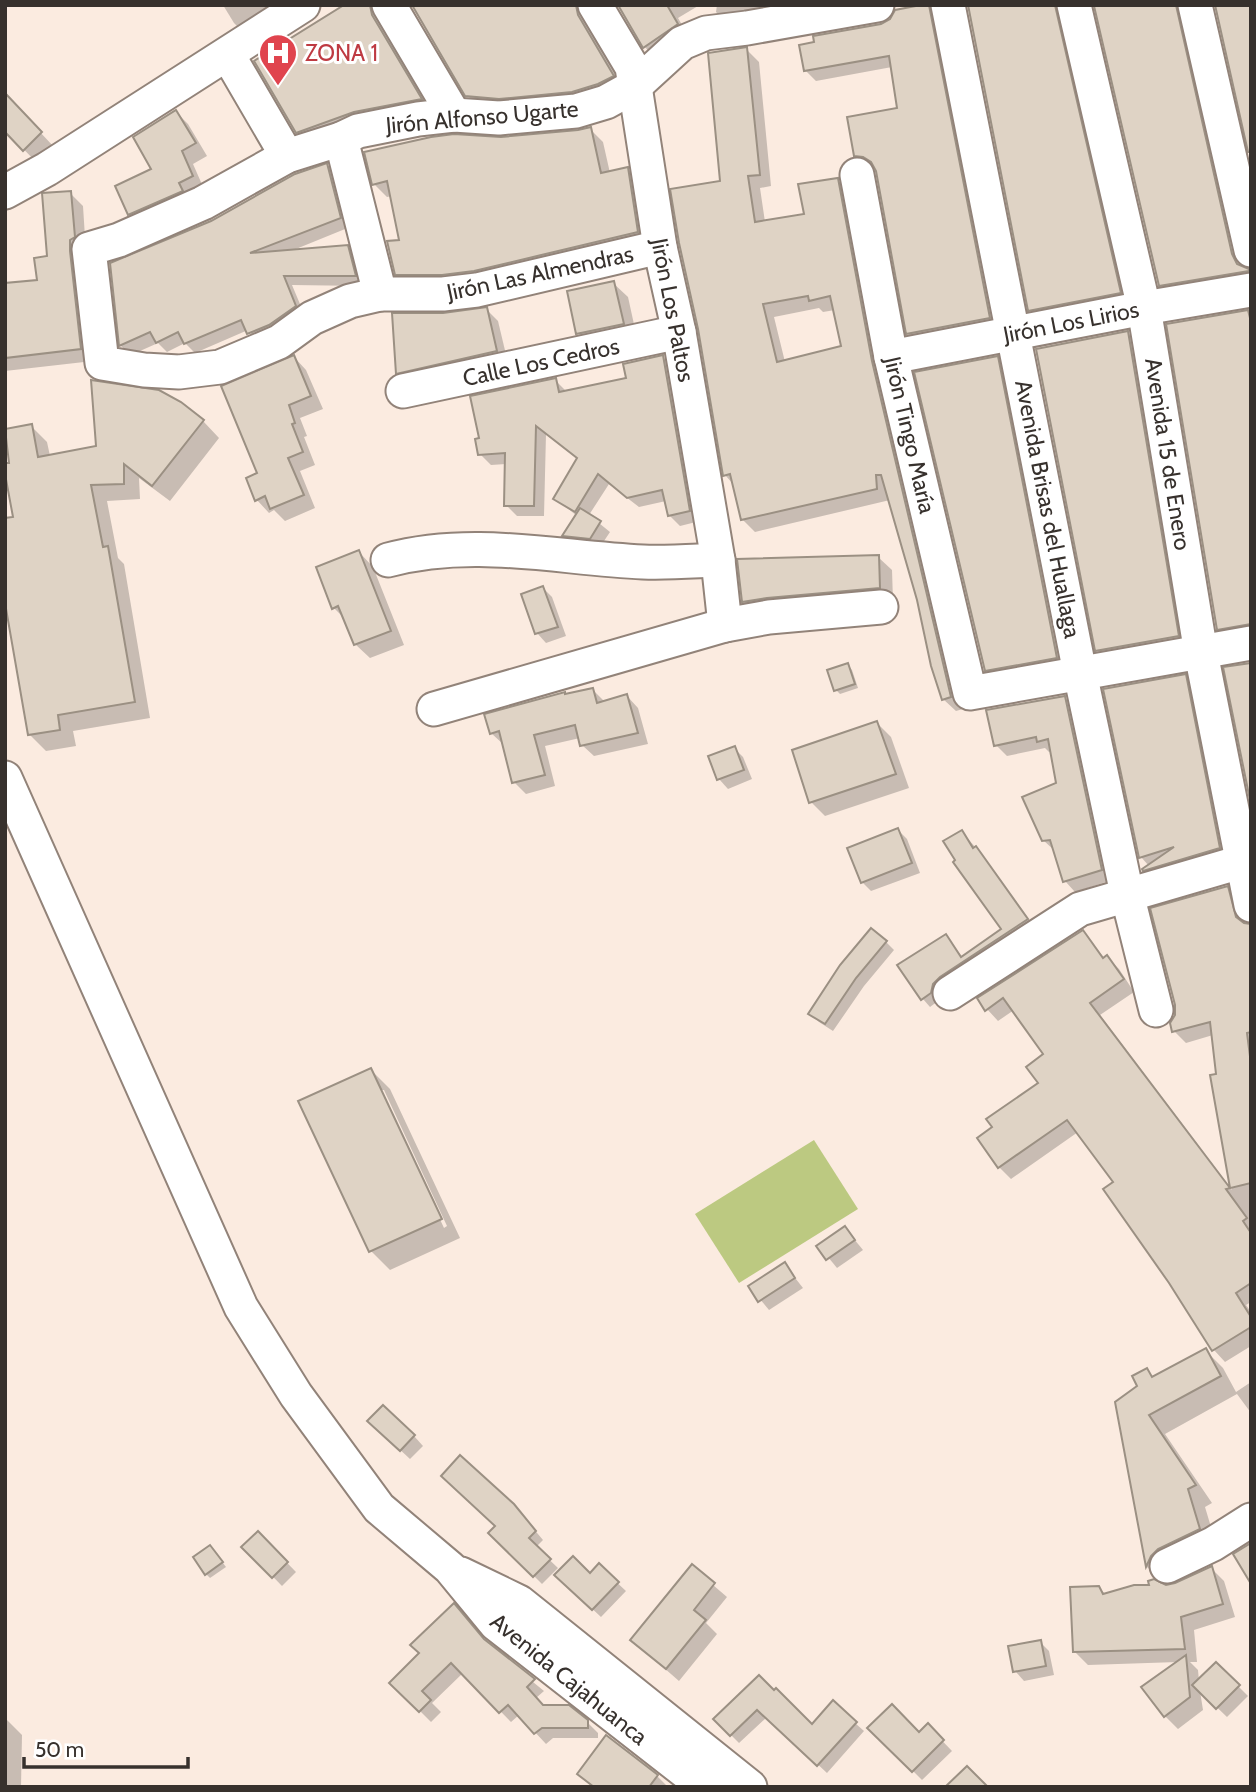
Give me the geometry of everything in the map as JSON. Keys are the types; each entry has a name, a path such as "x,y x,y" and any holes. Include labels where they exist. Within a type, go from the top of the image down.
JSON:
{"street":[{"path":"5,192 47,169 303,5"},
{"path":"389,5 454,115"},
{"name":"Jirón Los Paltos","path":"595,5 632,67 660,247 679,332 718,560 725,625"},
{"name":"Jirón Alfonso Ugarte","path":"102,363 89,249 119,240 203,203 287,156 384,124 454,115 499,118 576,111 607,102 635,86 706,19 747,28 877,5"},
{"name":"Avenida Brisas del Huallaga","path":"948,5 1080,673 1127,894 1156,1010"},
{"name":"Avenida 15 de Enero","path":"1074,5 1144,307 1201,653 1246,860 1251,905"},
{"path":"1195,5 1251,250"},
{"path":"228,55 287,156"},
{"path":"341,139 380,294"},
{"name":"Jirón Tingo María","path":"857,175 891,357 970,693 1080,673"},
{"name":"Jirón Las Almendras","path":"102,363 178,372 220,367 279,342 312,318 350,301 380,294 443,294 477,290 660,247"},
{"name":"Jirón Los Lirios","path":"891,357 1144,307 1251,290"},
{"name":"Calle Los Cedros","path":"403,391 679,332"},
{"path":"388,560 410,554 491,548 642,562 718,560"},
{"path":"434,709 725,625 758,619 881,607"},
{"path":"1080,673 1251,643"},
{"name":"Avenida Cajahuanca","path":"5,778 241,1307 296,1395 379,1508 450,1568 496,1624 705,1787"},
{"path":"950,993 1068,917 1127,894 1246,860"},
{"path":"1167,1566 1213,1544 1251,1520"},
{"path":"450,1568 519,1602 750,1787"}],"green space":[{"path":"814,1140 858,1209 739,1283 695,1214"}],"building":[{"path":"344,5 370,5 372,15 422,99 354,112 296,133 254,61"},
{"path":"412,5 576,5 578,15 614,76 572,92 499,99 465,96"},
{"path":"618,5 667,5 678,24 643,48"},
{"path":"929,5 990,318 906,334 876,171 871,162 854,156 847,117 897,108 889,56 804,71 799,45 814,42 813,36 881,24 890,19 895,10"},
{"path":"968,5 1055,5 1121,293 1028,311"},
{"path":"1176,5 1232,254 1237,264 1249,271 1159,286 1094,6"},
{"path":"1215,5 1251,5 1251,152 1248,152"},
{"path":"747,47 760,175 748,176 755,222 804,214 798,184 838,178 872,361 951,697 942,700 931,666 917,600 881,475 876,475 877,489 741,520 730,474 723,476 698,329 670,189 720,181 708,53","holes":["808,296 809,301 830,296 841,346 777,362 763,304"]},
{"path":"5,93 42,132 23,151 5,132"},
{"path":"176,110 196,143 182,151 193,176 179,183 183,191 128,215 115,186 151,169 133,137"},
{"path":"591,127 601,173 628,167 638,232 474,271 442,275 395,275 387,241 399,240 387,181 372,185 364,152 454,134 501,137"},
{"path":"327,163 341,218 250,253 348,245 356,276 284,276 296,306 269,325 247,334 241,320 184,344 178,332 156,343 150,332 119,346 110,263 211,221 295,174"},
{"path":"71,191 75,237 70,240 70,251 81,349 5,358 5,283 37,280 34,258 47,256 42,193"},
{"path":"614,281 624,324 576,334 567,291"},
{"path":"487,307 497,351 396,374 392,313 443,313"},
{"path":"1248,310 1251,322 1251,624 1217,630 1166,324"},
{"path":"1128,331 1179,636 1095,651 1036,349"},
{"path":"294,355 311,396 289,405 295,423 292,424 303,452 288,458 304,495 270,509 265,496 255,501 246,478 257,473 221,386"},
{"path":"663,355 690,511 668,516 662,490 627,498 598,474 575,512 553,499 577,458 536,426 534,506 504,506 505,453 478,455 475,439 479,438 470,396 556,378 559,392 626,378 623,364"},
{"path":"998,356 1057,658 985,671 914,372"},
{"path":"91,380 159,390 181,402 204,420 152,486 124,464 124,484 91,485 103,547 108,546 135,702 58,715 60,730 28,735 5,603 5,518 13,517 5,474 5,463 9,463 5,429 32,424 38,457 96,446"},
{"path":"580,508 601,521 590,539 562,536"},
{"path":"359,550 391,631 354,645 338,606 332,609 316,567"},
{"path":"879,555 880,588 742,602 737,559"},
{"path":"543,586 558,627 535,634 521,594"},
{"path":"848,663 855,684 834,691 827,670"},
{"path":"1251,663 1251,805 1223,667"},
{"path":"1186,674 1220,848 1143,871 1142,869 1174,847 1139,858 1103,689"},
{"path":"593,688 597,703 627,694 638,733 580,746 575,725 534,735 545,775 512,783 499,731 490,734 484,714 565,692"},
{"path":"1065,696 1102,870 1063,882 1050,840 1042,841 1022,797 1056,783 1048,739 1037,742 1036,737 994,746 986,710"},
{"path":"877,721 896,774 809,803 792,750"},
{"path":"735,746 744,770 717,780 708,756"},
{"path":"898,828 912,863 861,883 847,848"},
{"path":"962,830 1028,919 940,977 933,984 931,993 921,1000 897,965 946,934 961,957 1001,929 953,862 955,860 943,841"},
{"path":"1228,886 1236,917 1251,924 1251,1032 1247,1033 1251,1064 1251,1183 1226,1189 1247,1218 1243,1221 1251,1233 1251,1283 1236,1293 1251,1317 1251,1327 1212,1351 1169,1283 1103,1189 1113,1182 1067,1120 998,1168 977,1138 992,1127 986,1119 1038,1083 1026,1067 1043,1054 1003,998 985,1011 977,998 1083,930 1103,958 1107,955 1124,979 1090,1003 1230,1188 1210,1075 1216,1074 1210,1022 1172,1032 1170,1023 1175,1015 1175,1005 1150,908"},
{"path":"871,928 887,941 856,978 825,1024 808,1014 840,965"},
{"path":"371,1068 442,1219 369,1252 298,1101"},
{"path":"845,1226 855,1240 826,1260 816,1246"},
{"path":"785,1262 795,1278 758,1302 748,1286"},
{"path":"1206,1348 1221,1376 1149,1415 1196,1485 1188,1489 1200,1529 1158,1549 1146,1567 1115,1402 1137,1386 1132,1376 1147,1368 1152,1377"},
{"path":"383,1405 415,1435 400,1451 367,1421"},
{"path":"460,1455 514,1504 536,1531 529,1538 551,1559 533,1577 488,1533 495,1526 441,1476"},
{"path":"258,1531 288,1562 272,1578 241,1547"},
{"path":"1251,1543 1251,1584 1233,1554"},
{"path":"210,1545 223,1562 205,1575 193,1557"},
{"path":"573,1556 590,1573 599,1563 619,1582 592,1610 554,1575"},
{"path":"692,1564 715,1583 694,1610 706,1620 666,1669 630,1640"},
{"path":"1212,1566 1223,1604 1181,1617 1185,1649 1073,1652 1070,1587 1099,1586 1103,1594 1134,1585 1149,1585 1148,1581 1154,1579 1166,1585"},
{"path":"454,1603 484,1639 535,1679 527,1687 543,1705 569,1705 588,1720 588,1728 542,1728 534,1734 508,1705 499,1713 451,1663 422,1691 431,1700 419,1712 389,1683 419,1653 410,1645"},
{"path":"1041,1640 1046,1666 1013,1672 1008,1646"},
{"path":"1186,1655 1190,1697 1164,1717 1141,1687"},
{"path":"1216,1662 1240,1685 1216,1709 1192,1685"},
{"path":"759,1675 812,1724 833,1700 857,1722 817,1766 757,1710 730,1736 713,1719"},
{"path":"892,1704 919,1732 928,1723 944,1740 912,1772 867,1728"},
{"path":"606,1735 658,1775 649,1787 594,1787 577,1774"},
{"path":"967,1766 988,1787 945,1787"}],"place":[{"name":"ZONA 1","path":"278,87"}]}
